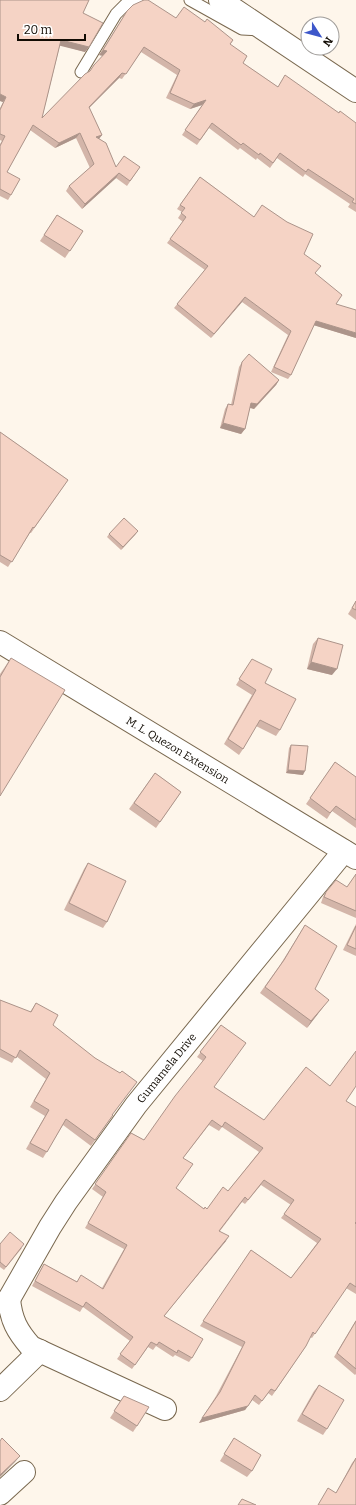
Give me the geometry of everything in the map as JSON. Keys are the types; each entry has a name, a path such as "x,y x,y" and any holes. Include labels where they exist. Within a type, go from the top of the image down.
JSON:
{"street":[{"path":"220,0 356,91"},
{"name":"M. L. Quezon Extension","path":"0,642 350,855"},
{"name":"Gumamela Drive","path":"5,1297 66,1202 136,1105 350,855"},
{"path":"5,1297 10,1314 19,1333 31,1347 165,1408"},
{"path":"0,1390 40,1351"},
{"path":"0,1494 24,1472"}],"lane":[{"path":"81,72 123,2 137,0"},
{"path":"190,0 242,29 265,30"}],"building":[{"path":"0,0 89,0 83,13 103,23 89,47 61,40 42,118 85,74 90,71 107,51 103,50 127,11 133,5 144,0 148,0 176,18 184,7 205,22 207,19 233,40 230,44 247,56 243,63 278,87 285,75 339,113 340,111 356,123 356,204 352,202 354,199 308,169 306,172 280,153 273,163 243,143 241,145 212,123 200,140 185,130 206,100 194,104 170,93 180,70 144,47 126,74 122,73 89,107 102,135 96,137 106,143 116,167 124,156 140,167 130,181 119,173 85,204 69,186 94,164 80,133 59,143 33,125 7,172 20,179 11,195 0,189 0,146 5,136 0,134 0,110 6,97 0,94"},
{"path":"200,177 254,217 262,205 287,222 313,234 304,254 321,266 315,273 342,295 336,304 356,310 356,333 316,321 291,375 274,367 291,331 245,297 214,334 177,304 208,266 170,239 186,217 181,213 185,208 180,205"},
{"path":"57,215 83,231 70,251 44,235"},
{"path":"249,354 279,380 257,404 251,403 245,429 223,423 228,404 233,405 242,362"},
{"path":"0,432 68,480 34,528 33,527 12,562 0,555"},
{"path":"124,518 138,531 123,547 109,534"},
{"path":"356,601 356,610 352,608"},
{"path":"318,638 343,645 337,669 311,662"},
{"path":"11,658 65,690 0,796 0,677"},
{"path":"252,659 272,669 265,683 296,699 280,730 260,720 243,749 228,739 256,690 239,679"},
{"path":"291,745 308,746 305,771 288,770"},
{"path":"335,762 356,777 356,820 336,806 330,813 310,798"},
{"path":"155,773 181,792 160,822 134,803"},
{"path":"88,863 126,881 107,922 69,903"},
{"path":"356,874 356,911 324,897 326,892 336,880 347,887"},
{"path":"305,925 337,946 315,989 329,1000 311,1021 265,987 284,960"},
{"path":"356,926 356,949 347,945"},
{"path":"0,1000 31,1012 36,1003 58,1015 53,1025 95,1058 120,1073 122,1071 137,1082 95,1140 66,1119 47,1152 30,1143 49,1110 34,1101 50,1073 20,1050 16,1058 0,1049"},
{"path":"221,1025 246,1043 214,1087 264,1120 306,1067 330,1086 356,1051 356,1086 346,1101 356,1107 356,1287 350,1283 315,1334 313,1332 306,1346 275,1391 271,1389 262,1401 255,1395 248,1406 202,1418 220,1392 245,1342 203,1321 251,1250 291,1278 321,1239 284,1214 294,1200 264,1180 248,1200 245,1197 219,1231 229,1236 164,1316 203,1339 192,1358 178,1350 177,1353 159,1342 157,1345 151,1342 135,1365 120,1354 133,1337 86,1302 83,1307 35,1281 44,1264 77,1282 81,1275 103,1289 127,1245 88,1223 106,1192 95,1184 131,1133 144,1140 175,1096 206,1057 200,1052","holes":["212,1120 222,1127 225,1122 263,1148 228,1191 223,1187 207,1209 205,1207 204,1209 176,1188 193,1164 183,1158"]},
{"path":"10,1232 24,1244 6,1267 0,1262 0,1244"},
{"path":"356,1321 356,1369 337,1353"},
{"path":"319,1385 344,1400 327,1429 302,1414"},
{"path":"124,1396 149,1407 137,1426 114,1411"},
{"path":"2,1438 20,1456 0,1475 0,1441"},
{"path":"234,1438 261,1455 252,1471 224,1454"},
{"path":"356,1458 356,1505 318,1505 328,1488 336,1493"},
{"path":"242,1499 256,1505 238,1505"}]}
